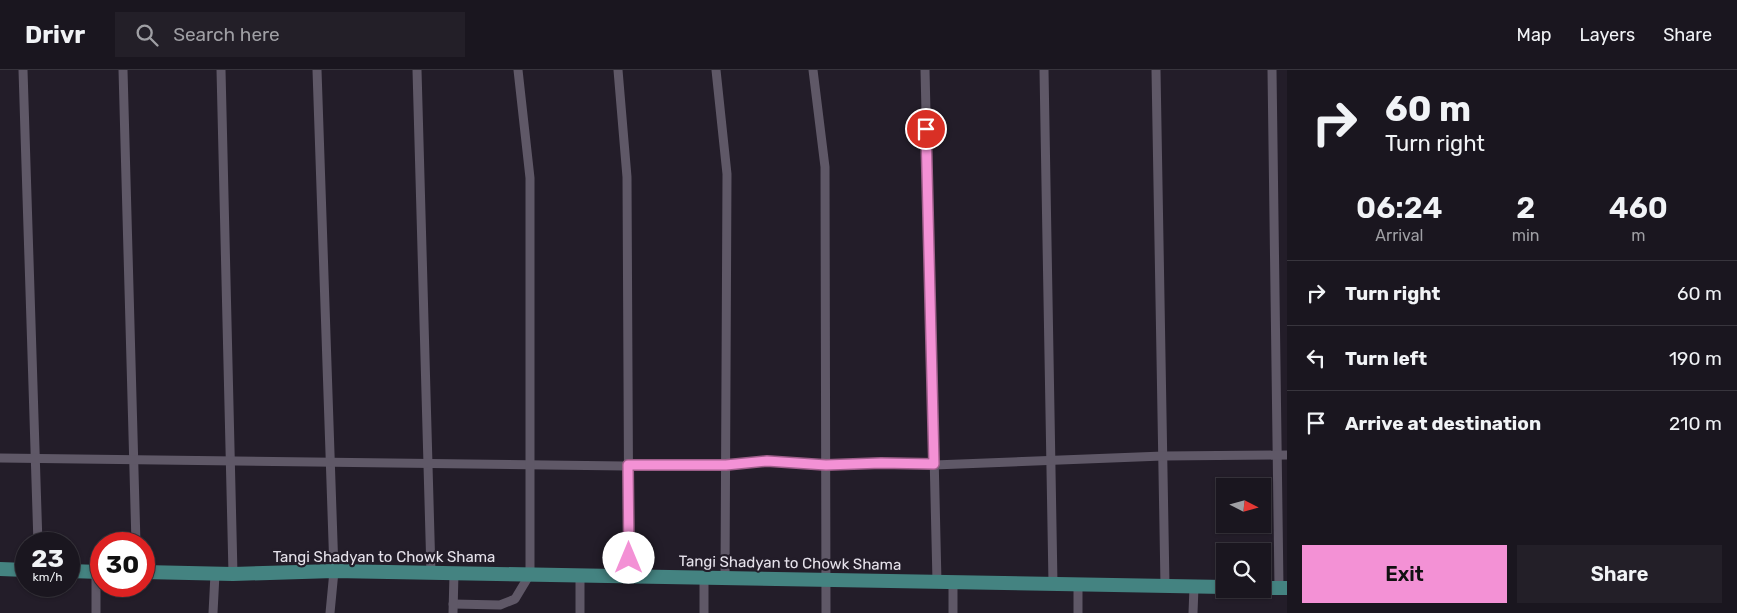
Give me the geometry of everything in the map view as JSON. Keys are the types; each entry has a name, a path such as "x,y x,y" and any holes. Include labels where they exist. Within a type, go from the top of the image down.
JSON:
{"main road":[{"path":"0,569 15,570"},
{"name":"Tangi Shadyan to Chowk Shama","path":"155,572 233,574 334,571 431,572 1216,587"}],"street":[{"path":"23,70 38,532"},
{"path":"122,70 136,532"},
{"path":"221,70 233,574"},
{"path":"317,70 334,571 330,613"},
{"path":"417,70 431,572"},
{"path":"454,573 453,608 500,605 515,599 530,574 530,178 518,70"},
{"path":"618,70 627,177 629,576"},
{"path":"716,70 727,174 725,579"},
{"path":"813,70 825,167 826,613"},
{"path":"925,70 937,582"},
{"path":"1044,70 1053,584"},
{"path":"1156,70 1165,586"},
{"path":"1272,70 1282,455 1283,588"},
{"path":"0,458 628,465 726,465 767,461 826,465 1052,462 1163,456 1282,455"},
{"path":"213,613 215,574"},
{"path":"580,575 580,613"},
{"path":"704,578 704,613"},
{"path":"953,583 953,613"},
{"path":"1078,585 1078,613"},
{"path":"1194,587 1194,613"},
{"path":"96,613 97,597"}],"route":[{"path":"629,558 628,465 726,465 767,461 826,465 934,464 926,129"}]}
